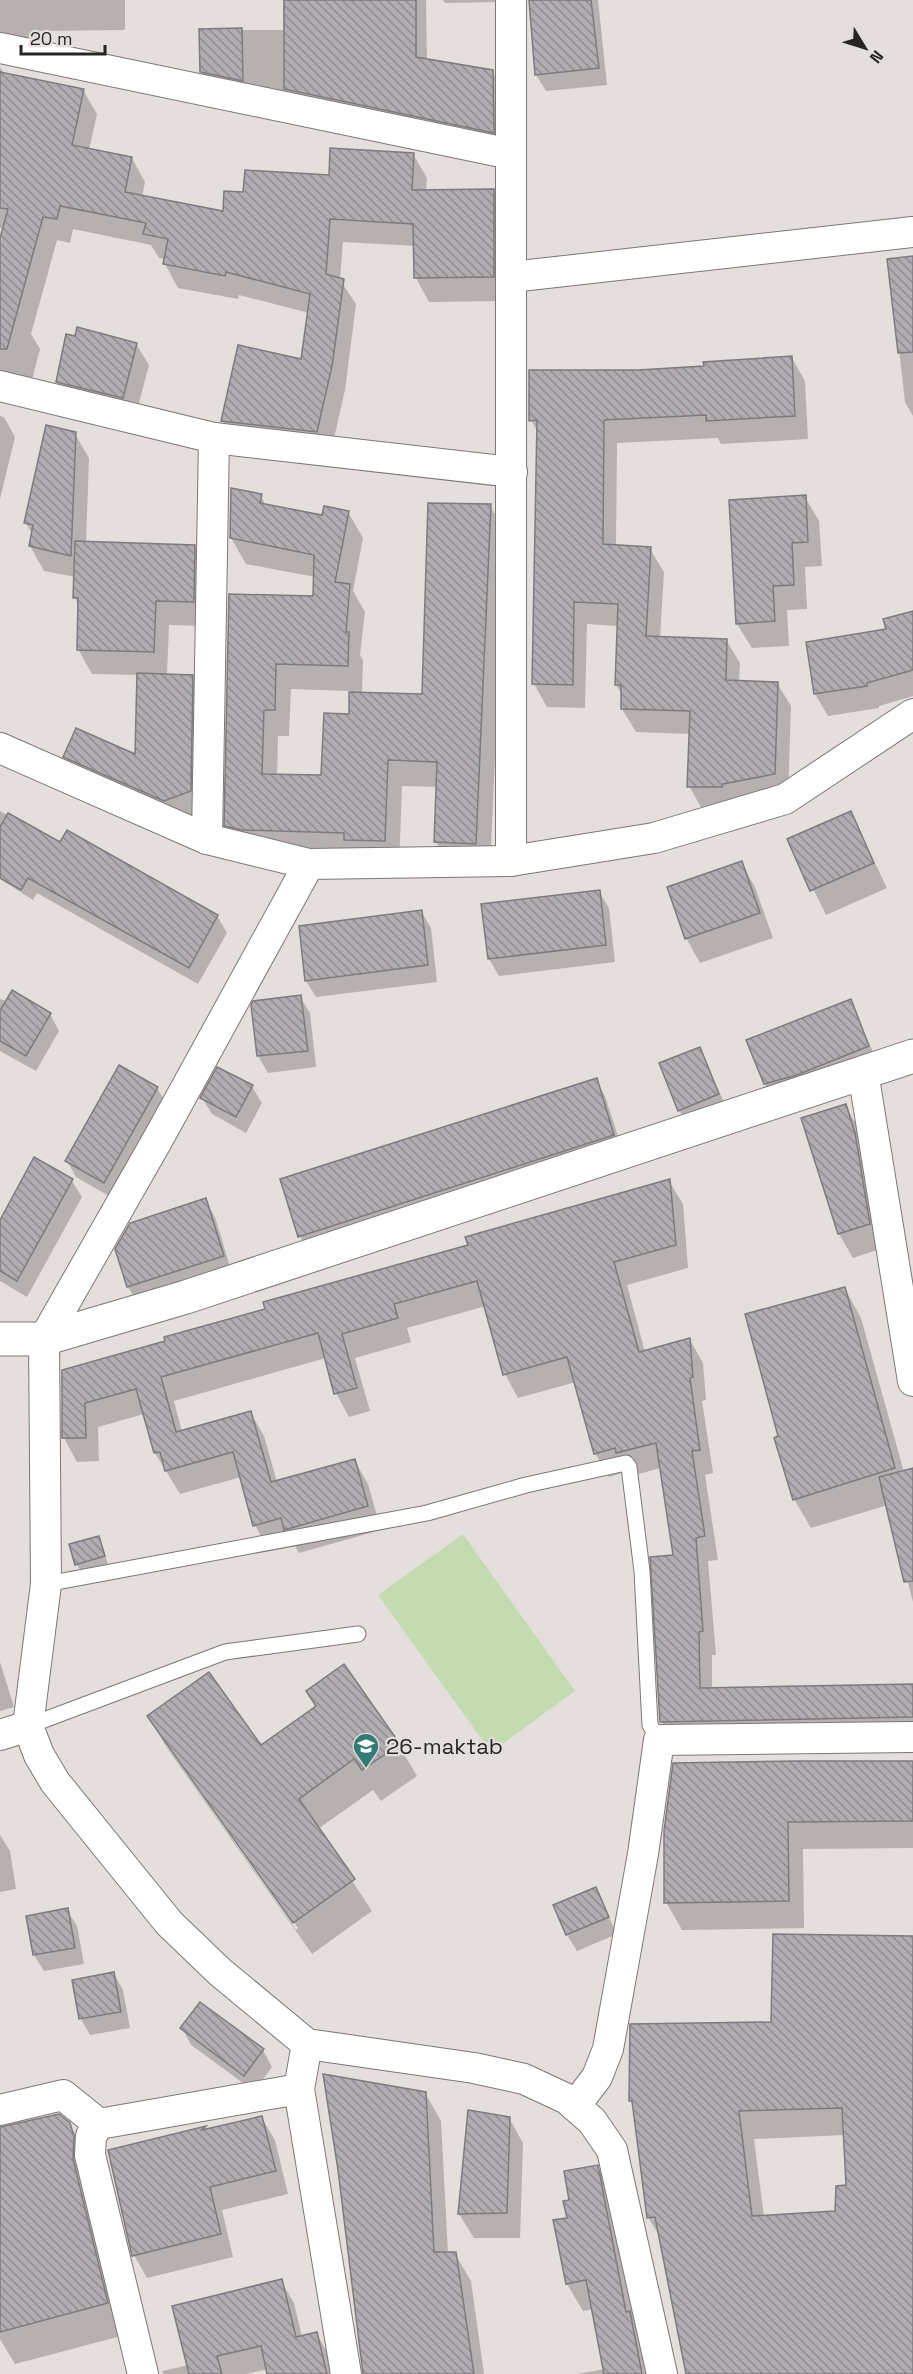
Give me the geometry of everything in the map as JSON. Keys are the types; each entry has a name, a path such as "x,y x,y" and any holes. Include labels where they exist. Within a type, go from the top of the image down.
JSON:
{"street":[{"path":"511,0 511,861"},
{"path":"0,48 512,154"},
{"path":"511,277 913,232"},
{"path":"0,386 214,438 512,472"},
{"path":"207,839 214,438"},
{"path":"0,748 207,839 309,864 511,861 654,838 785,799 913,714"},
{"path":"309,864 158,1139 44,1339 46,1584 28,1726 39,1755 55,1782 169,1923 220,1972 307,2044 474,2068 524,2079 567,2099 592,2121 612,2151 662,2374"},
{"path":"0,1339 44,1339 186,1297 913,1056"},
{"path":"862,1072 913,1381"},
{"path":"0,1735 28,1726"},
{"path":"575,2106 597,2077 608,2049 643,1854 659,1740 913,1737"},
{"path":"307,2044 299,2090 346,2374"},
{"path":"143,2374 90,2155 91,2136 99,2124 299,2090"},
{"path":"0,2110 63,2096 99,2124"}],"lane":[{"path":"46,1584 427,1513 526,1485 626,1463 629,1467 642,1571 650,1725 659,1740"},
{"path":"28,1726 225,1652 358,1634"}],"green space":[{"path":"463,1534 575,1691 491,1752 378,1595"}],"building":[{"path":"284,0 416,0 416,57 493,70 494,133 284,89"},
{"path":"529,0 591,0 599,68 535,75"},
{"path":"242,28 243,81 200,72 199,29"},
{"path":"0,72 84,89 72,145 132,157 125,192 223,211 224,191 243,192 245,170 329,175 330,148 414,153 412,190 494,189 494,277 414,278 413,224 330,219 326,274 344,279 332,366 317,432 221,421 238,345 301,359 310,294 226,272 225,276 163,264 168,239 143,234 146,223 60,206 57,219 43,217 7,349 0,349 0,238 8,209 0,208"},
{"path":"913,256 913,352 898,353 887,259"},
{"path":"77,327 137,343 123,398 56,382 66,334 75,336"},
{"path":"792,356 795,416 706,421 706,415 604,420 603,544 651,547 646,636 727,639 726,680 778,682 775,774 723,784 722,787 687,787 690,711 621,709 621,685 615,685 618,604 574,602 573,685 532,684 537,420 529,421 529,370 638,370 704,366 703,362"},
{"path":"46,425 76,432 71,556 29,546 33,525 24,523"},
{"path":"231,488 262,494 260,503 322,515 324,506 349,511 335,582 350,584 346,632 349,632 348,666 276,664 275,710 264,710 262,774 321,775 324,713 349,714 349,692 422,694 428,503 491,504 476,844 434,842 437,762 388,760 385,841 344,840 344,833 242,830 224,826 229,594 313,596 314,555 230,538"},
{"path":"806,495 808,542 792,543 794,585 773,586 775,621 736,624 729,500"},
{"path":"75,541 195,545 194,602 156,601 154,652 77,650 78,598 73,598"},
{"path":"913,611 913,670 867,683 867,686 814,694 806,642 886,629 883,619"},
{"path":"137,673 193,675 191,791 164,801 63,757 76,728 135,754"},
{"path":"851,811 874,863 810,891 787,839"},
{"path":"8,813 60,842 67,830 218,915 189,968 28,878 21,890 0,878 0,827"},
{"path":"742,861 760,913 685,939 667,887"},
{"path":"600,890 606,945 488,959 481,904"},
{"path":"422,910 428,965 305,981 299,926"},
{"path":"12,990 51,1013 26,1056 0,1041 0,1011"},
{"path":"301,995 308,1051 257,1056 251,1005 253,1001"},
{"path":"851,999 869,1046 797,1075 764,1084 746,1040"},
{"path":"700,1047 719,1094 678,1111 659,1063"},
{"path":"119,1065 158,1087 104,1183 65,1161"},
{"path":"217,1067 253,1085 236,1117 200,1098"},
{"path":"597,1078 614,1135 298,1237 280,1179"},
{"path":"846,1104 855,1133 870,1224 838,1234 801,1118"},
{"path":"34,1157 73,1179 17,1281 0,1271 0,1220"},
{"path":"670,1179 676,1245 614,1262 639,1352 690,1338 693,1377 690,1378 700,1450 692,1451 705,1536 696,1538 703,1631 699,1632 700,1688 913,1684 913,1717 660,1722 650,1557 673,1555 656,1443 616,1453 615,1448 594,1454 567,1357 503,1375 477,1281 394,1304 398,1318 342,1334 357,1388 334,1394 318,1333 161,1377 176,1432 251,1411 271,1482 355,1459 368,1506 284,1530 281,1518 253,1526 233,1452 165,1471 160,1452 154,1453 136,1389 85,1403 86,1438 62,1438 62,1370 165,1341 164,1337 265,1309 263,1302 468,1245 465,1237"},
{"path":"206,1198 224,1256 127,1287 115,1249 130,1223"},
{"path":"845,1287 895,1468 793,1500 774,1438 778,1436 745,1314"},
{"path":"913,1468 913,1581 904,1582 879,1477"},
{"path":"99,1536 105,1556 75,1565 69,1544"},
{"path":"344,1664 400,1744 362,1770 354,1759 299,1799 355,1879 293,1923 147,1716 209,1672 261,1745 316,1706 306,1691"},
{"path":"913,1761 913,1821 788,1822 789,1901 664,1903 664,1831 673,1763"},
{"path":"596,1887 609,1917 566,1935 553,1905"},
{"path":"68,1908 75,1948 33,1955 26,1916"},
{"path":"773,1934 913,1936 913,2374 686,2374 655,2217 647,2218 632,2101 629,2101 630,2024 771,2022","holes":["842,2108 846,2185 836,2186 835,2211 752,2216 739,2111"]},
{"path":"114,1972 121,2012 79,2019 72,1980"},
{"path":"200,2002 264,2049 244,2076 180,2028"},
{"path":"323,2074 426,2092 434,2252 456,2252 474,2374 363,2374 338,2170"},
{"path":"468,2110 510,2117 507,2213 458,2214"},
{"path":"59,2114 70,2123 74,2136 73,2159 108,2303 0,2332 0,2127"},
{"path":"262,2116 276,2171 210,2187 221,2234 132,2256 108,2150 206,2126 202,2130"},
{"path":"598,2165 626,2312 630,2311 642,2374 604,2374 586,2280 566,2284 553,2220 567,2218 563,2201 569,2200 564,2171"},
{"path":"282,2279 296,2337 317,2332 327,2374 267,2374 261,2346 217,2356 222,2374 189,2374 172,2306"}],"place":[{"name":"26-maktab","path":"366,1769"}]}
